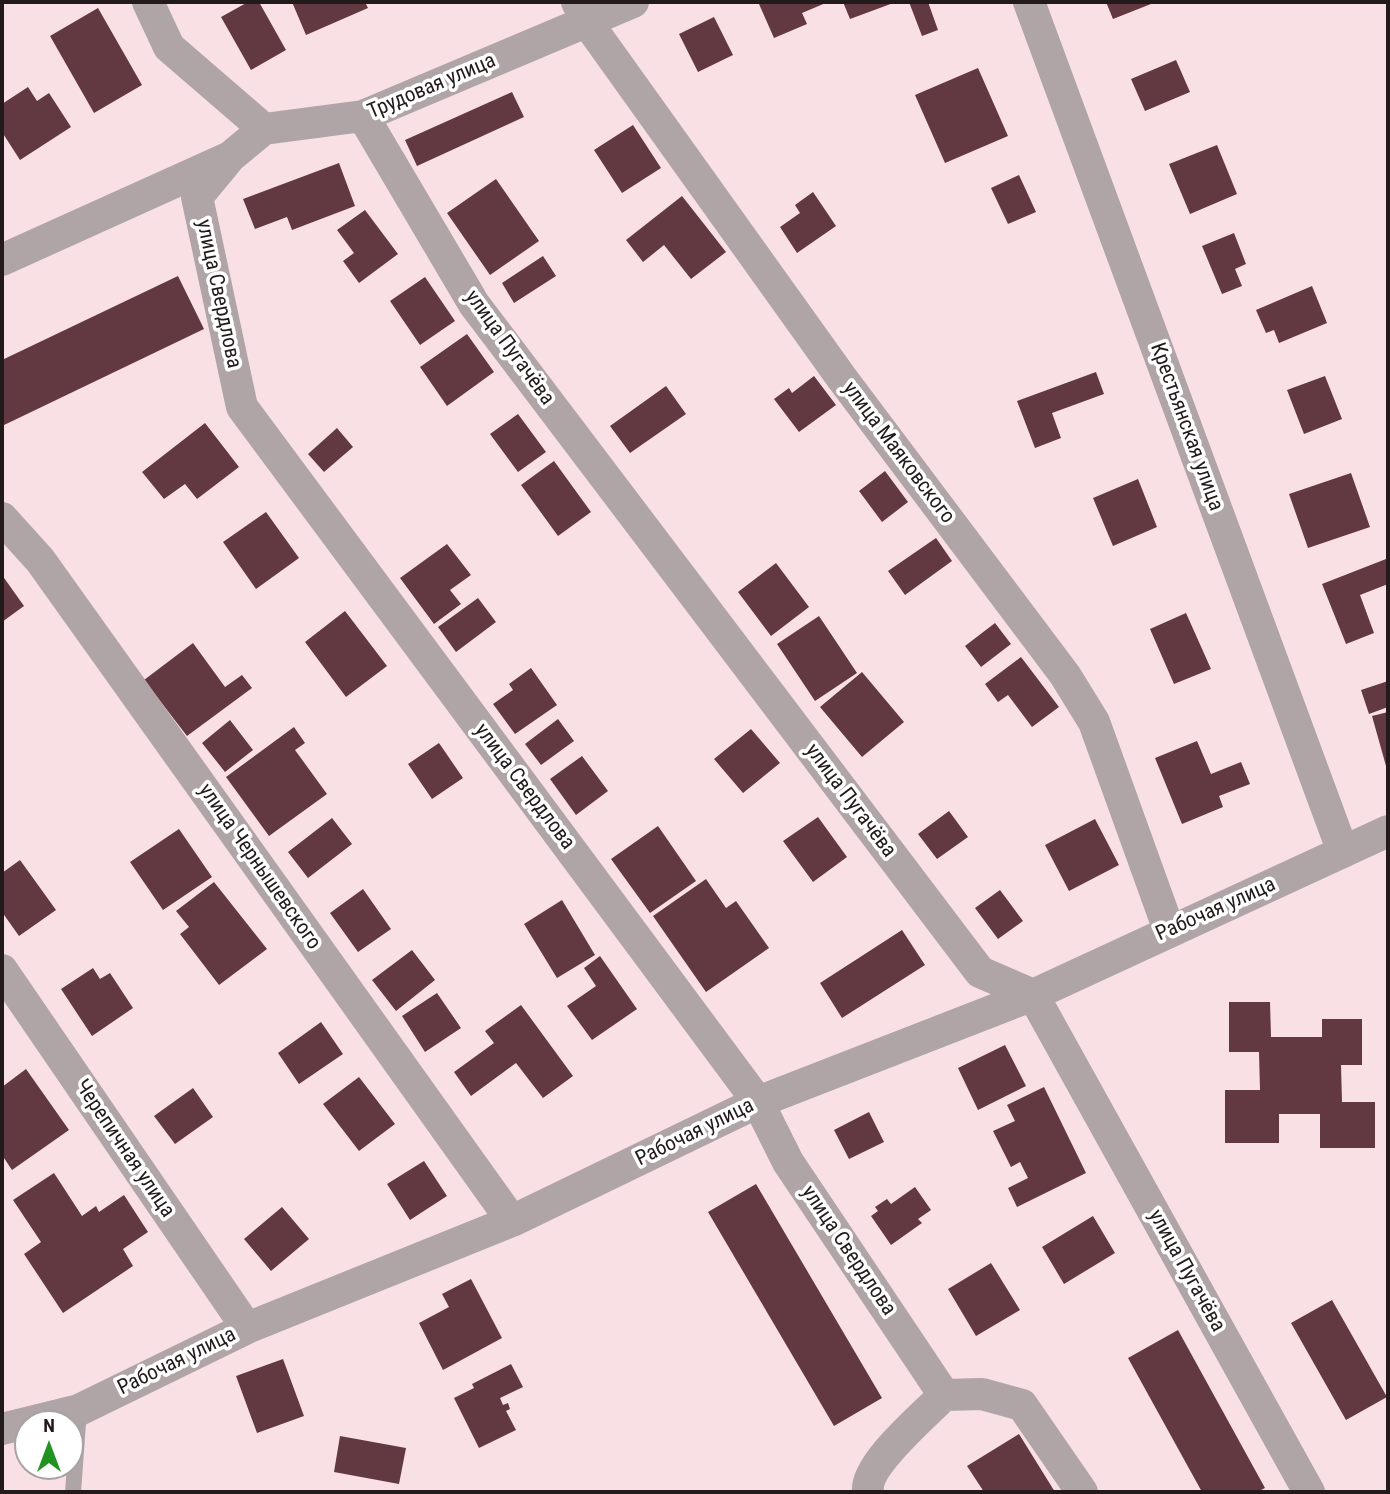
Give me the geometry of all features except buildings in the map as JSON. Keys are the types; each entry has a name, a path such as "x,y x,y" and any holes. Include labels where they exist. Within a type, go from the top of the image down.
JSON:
{"street":[{"path":"2,260 230,157 264,129 169,47 148,2"},
{"name":"Трудовая улица","path":"264,129 363,116 582,12 633,2"},
{"name":"Крестьянская улица","path":"1029,2 1343,852"},
{"name":"улица Маяковского","path":"582,12 841,377 1065,675 1094,722 1169,930"},
{"name":"улица Пугачёва","path":"363,116 474,304 963,950 980,972 1033,995 1309,1492"},
{"name":"улица Свердлова","path":"230,157 197,197 242,407 758,1102 788,1162 944,1395"},
{"name":"улица Чернышевского","path":"2,518 40,559 512,1222"},
{"name":"Рабочая улица","path":"79,1410 247,1328 512,1222 758,1102 1033,995 1388,831"},
{"name":"Черепичная улица","path":"2,970 247,1328"},
{"path":"868,1492 867,1484 877,1464 944,1395 982,1394 1022,1405 1083,1492"}]}
